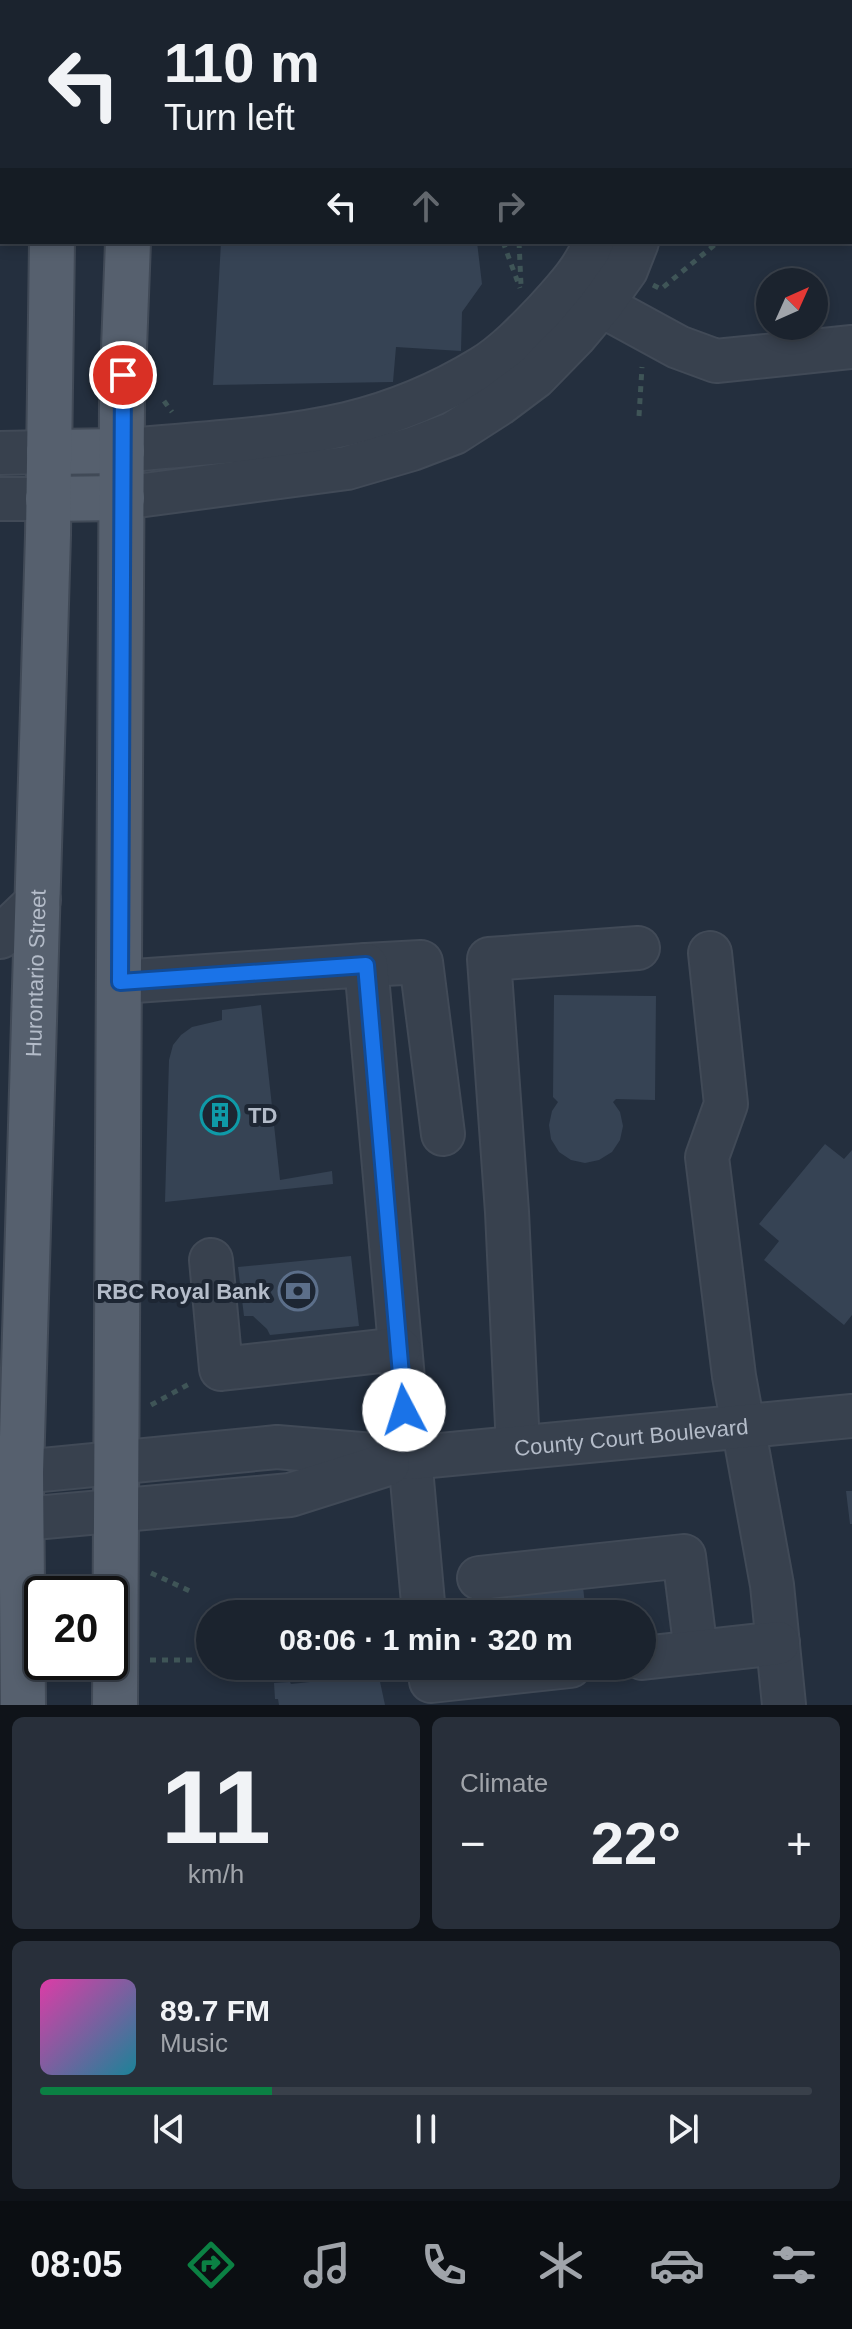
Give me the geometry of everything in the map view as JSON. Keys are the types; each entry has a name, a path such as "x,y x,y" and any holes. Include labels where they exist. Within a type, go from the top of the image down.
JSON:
{"main road":[{"name":"Hurontario Street","path":"23,1705 10,1520 39,900 52,244"},
{"path":"116,1576 122,451 128,244"},
{"path":"49,452 122,451"},
{"path":"48,499 122,498"},
{"path":"115,1680 115,1705"}],"street":[{"path":"122,451 270,437 347,424 421,399 484,367 530,328 572,283 594,244"},
{"path":"122,498 347,468 454,433 535,377 601,305 626,270 636,244"},
{"path":"601,305 678,347 716,361 852,347"},
{"path":"0,453 49,452"},
{"path":"0,499 48,499"},
{"path":"0,937 39,900"},
{"path":"518,1447 507,1212 489,959 638,948"},
{"path":"710,953 726,1104 707,1157 734,1376 772,1585 784,1705"},
{"path":"120,982 421,962 443,1134"},
{"path":"366,965 423,1600"},
{"path":"211,1260 221,1369 399,1349"},
{"name":"County Court Boulevard","path":"11,1473 277,1447 409,1458 852,1416"},
{"name":"County Court Boulevard","path":"10,1520 290,1495 409,1458"},
{"path":"479,1578 684,1556 696,1652"},
{"path":"656,1656 778,1643"},
{"path":"431,1684 462,1680"}],"path":[{"path":"504,244 521,291 519,244"},
{"path":"649,282 661,289 716,244"},
{"path":"164,401 173,414"},
{"path":"147,1408 188,1383 204,1381"},
{"path":"143,1569 192,1592"},
{"path":"128,1659 193,1660"}],"building":[{"path":"221,244 477,244 482,284 462,312 461,351 396,347 393,382 213,385"},
{"path":"554,995 656,996 655,1100 616,1099 613,1102 620,1112 623,1126 620,1140 612,1152 599,1160 585,1163 571,1160 559,1152 551,1139 549,1125 558,1102 553,1097"},
{"name":"TD","path":"261,1005 280,1180 332,1171 333,1184 165,1202 169,1060 173,1045 192,1027 222,1020 222,1010"},
{"path":"825,1144 844,1159 852,1150 852,1315 844,1325 764,1260 779,1241 759,1224"},
{"name":"RBC Royal Bank","path":"351,1256 359,1326 270,1335 253,1316 244,1316 238,1267"},
{"path":"846,1491 852,1491 852,1524 850,1524"},
{"path":"582,1578 584,1600 510,1600 508,1586"},
{"path":"380,1680 385,1705 279,1705 278,1699 275,1699 274,1683"}],"place":[{"name":"TD","path":"220,1115"},
{"name":"RBC Royal Bank","path":"298,1291"}],"route":[{"path":"123,375 120,982 366,965 404,1410"}]}
